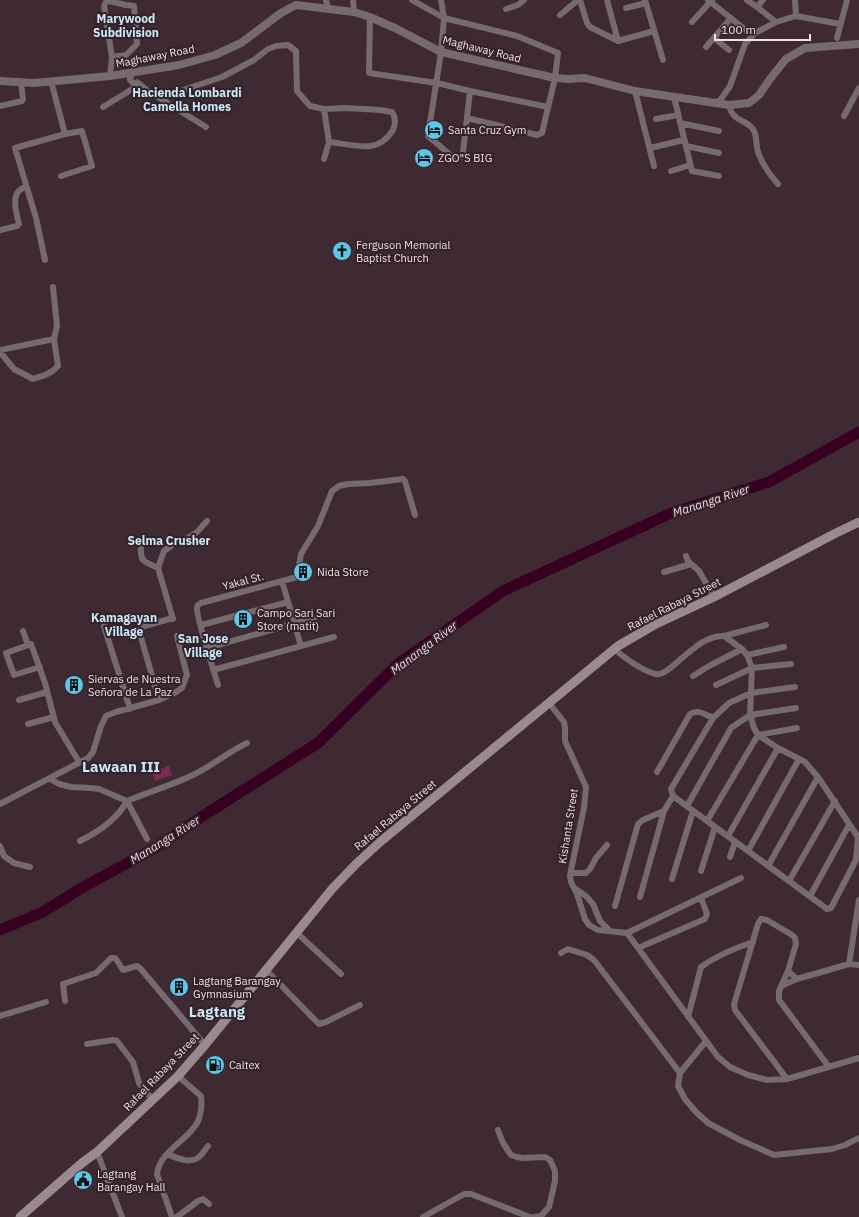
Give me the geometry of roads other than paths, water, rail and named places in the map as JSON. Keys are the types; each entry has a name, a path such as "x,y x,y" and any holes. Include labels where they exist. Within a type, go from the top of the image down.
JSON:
{"main road":[{"name":"Rafael Rabaya Street","path":"20,1217 82,1163 97,1152 178,1076 332,889 356,864 380,842 549,702 614,649 654,625 714,597 859,522"}],"street":[{"path":"353,0 354,12"},
{"path":"412,0 444,18 517,36 558,53 555,78 542,133 537,135 467,118"},
{"path":"442,0 444,18 441,52 428,136 455,159 461,157 463,152 470,91"},
{"path":"506,9 518,5 524,0"},
{"path":"560,15 579,0 587,23 590,27 618,40 654,31"},
{"path":"607,0 618,40"},
{"path":"747,0 776,22"},
{"path":"757,7 762,0"},
{"path":"795,0 796,16"},
{"path":"837,38 847,0"},
{"path":"110,76 112,57 104,6 106,2 109,1 126,6 134,6 137,44 126,55 112,57"},
{"path":"692,22 710,1 747,31"},
{"path":"626,8 645,2 663,60"},
{"name":"Maghaway Road","path":"0,81 34,83 110,76 129,76 215,55 241,43 296,3 327,4 370,17 441,52 555,78 585,78 635,92 729,105 749,103 759,95 786,59 804,48 859,44"},
{"path":"716,103 721,99 730,86 745,44 755,33 776,22 796,16 840,24"},
{"path":"370,17 369,73 437,83 548,107"},
{"path":"706,47 731,18"},
{"path":"714,38 729,50"},
{"path":"162,99 222,77 254,60 268,49 276,46 288,45 296,51 297,92 310,106 324,109 346,108 380,110 392,112 395,117 395,126 390,135 376,144 370,146 329,142"},
{"path":"129,76 134,77 138,84 206,127"},
{"path":"51,81 65,134"},
{"path":"0,106 23,100 21,82"},
{"path":"103,107 138,84"},
{"path":"844,116 859,88"},
{"path":"635,92 654,166"},
{"path":"674,97 692,171 719,176"},
{"path":"729,105 731,113 736,118 750,126 754,131 758,153 764,166 778,184"},
{"path":"324,109 329,142 324,159"},
{"path":"656,119 678,114"},
{"path":"680,123 719,131"},
{"path":"45,260 36,218 15,148 65,134 82,131 92,166 61,176"},
{"path":"650,148 685,143 719,153"},
{"path":"671,171 690,165"},
{"path":"0,230 17,226 19,224 15,205 16,197 18,192 26,186"},
{"path":"53,287 56,326 54,339 58,366 48,375 33,379 14,369 0,351 54,339"},
{"name":"Yakal St.","path":"201,625 197,608 201,603 297,577 301,554 318,526 332,491 339,486 403,479 405,481 415,515"},
{"path":"159,700 140,634 142,627 173,618 158,568 164,552 175,543 188,538 197,532 207,521"},
{"path":"141,548 140,556 143,561 158,568"},
{"path":"686,556 691,564 699,571 714,597"},
{"path":"664,572 691,564"},
{"path":"282,581 296,624 301,646"},
{"path":"218,685 201,625 288,602"},
{"path":"182,655 314,618"},
{"path":"614,649 634,664 658,674 664,672 694,647 710,638 717,635 724,636 766,625"},
{"path":"104,626 130,709"},
{"path":"23,631 28,645"},
{"path":"0,804 88,758 93,752 101,726 106,716 159,700 182,688 186,675 177,636"},
{"path":"724,636 742,649 747,655 752,668 751,693 750,715 758,735 804,762 818,777 858,837 856,860 831,908 827,909 673,796 671,789 712,718 730,703 751,693 795,687"},
{"path":"213,670 334,637"},
{"path":"40,667 14,675 6,653 31,644 40,667 54,717 79,762"},
{"path":"747,655 784,646"},
{"path":"693,676 742,649"},
{"path":"716,685 752,668 791,664"},
{"path":"19,700 47,692"},
{"name":"Kishanta Street","path":"549,702 564,722 566,741 586,787 584,808 571,873 571,882 589,926 598,930 610,930"},
{"path":"687,806 731,728 750,715 796,708"},
{"path":"657,772 690,714 694,711 698,711 712,718"},
{"path":"28,724 54,717"},
{"path":"707,821 758,735 797,728"},
{"path":"80,841 102,829 124,807 127,801 194,775 217,762 236,748 247,743"},
{"path":"728,836 778,748"},
{"path":"748,851 799,760"},
{"path":"768,866 818,777"},
{"path":"50,779 59,784 71,787 98,789 127,801 147,839"},
{"path":"640,897 664,811 673,796"},
{"path":"789,881 835,801"},
{"path":"615,906 638,824 643,820 664,811"},
{"path":"672,879 693,811"},
{"path":"810,896 849,825"},
{"path":"701,871 715,827"},
{"path":"730,857 735,842"},
{"path":"571,873 586,873 607,845"},
{"path":"0,846 4,856 14,863 30,867"},
{"path":"574,888 586,896 594,906 600,921 610,930 627,933 740,878"},
{"path":"638,948 705,918 707,914 701,898"},
{"path":"849,964 857,924 859,900"},
{"path":"583,911 594,906"},
{"path":"787,1079 735,1010 734,1004 758,924 761,919 767,920 795,938 796,944 788,971 781,986 778,1000 829,1066"},
{"path":"297,933 341,974"},
{"path":"627,933 718,1057 730,1067 748,1075 767,1080 787,1079 859,1058"},
{"path":"688,1017 698,967 753,942"},
{"path":"561,953 568,949 587,955 594,960 680,1073"},
{"path":"65,1001 63,984 96,973 111,958 114,958 123,970 137,966 140,968 205,1045"},
{"path":"781,986 798,979 849,964 859,965"},
{"path":"266,970 319,1024 360,1005"},
{"path":"788,971 798,979"},
{"path":"0,1016 46,1002"},
{"path":"87,1044 114,1040 117,1041 133,1062 139,1082 153,1100"},
{"path":"706,1041 680,1073 678,1086 685,1099 708,1123 740,1140 774,1155 832,1149 859,1138"},
{"path":"172,1217 157,1174 160,1163 167,1154 184,1139 198,1122 202,1110 201,1096 178,1076"},
{"path":"498,1130 510,1155 523,1158 544,1157 550,1160 555,1171 555,1181 548,1207 541,1216 534,1217"},
{"path":"167,1154 183,1160 193,1160 199,1157 208,1146"},
{"path":"97,1152 122,1217"},
{"path":"423,1217 464,1194 471,1194 530,1217"},
{"path":"177,1217 198,1201 203,1200 209,1204"}],"waterway":[{"name":"Mananga River","path":"0,930 43,912 80,889 155,848 318,743 399,663 503,591 669,514 769,482 859,432"}],"place":[{"name":"Santa Cruz Gym","path":"434,130"},
{"name":"ZGO\"S BIG","path":"424,158"},
{"name":"Ferguson Memorial Baptist Church","path":"342,251"},
{"name":"Nida Store","path":"303,572"},
{"name":"Campo Sari Sari Store (matit)","path":"243,619"},
{"name":"Siervas de Nuestra Señora de La Paz","path":"74,685"},
{"name":"Lagtang Barangay Gymnasium","path":"179,987"},
{"name":"Caltex","path":"215,1065"},
{"name":"Lagtang Barangay Hall","path":"83,1180"}],"district":[{"name":"Marywood Subdivision","path":"126,26"},
{"name":"Hacienda Lombardi Camella Homes","path":"187,100"},
{"name":"Selma Crusher","path":"169,541"},
{"name":"Kamagayan Village","path":"124,625"},
{"name":"San Jose Village","path":"203,646"},
{"name":"Lawaan III","path":"121,767"},
{"name":"Lagtang","path":"217,1012"}]}
